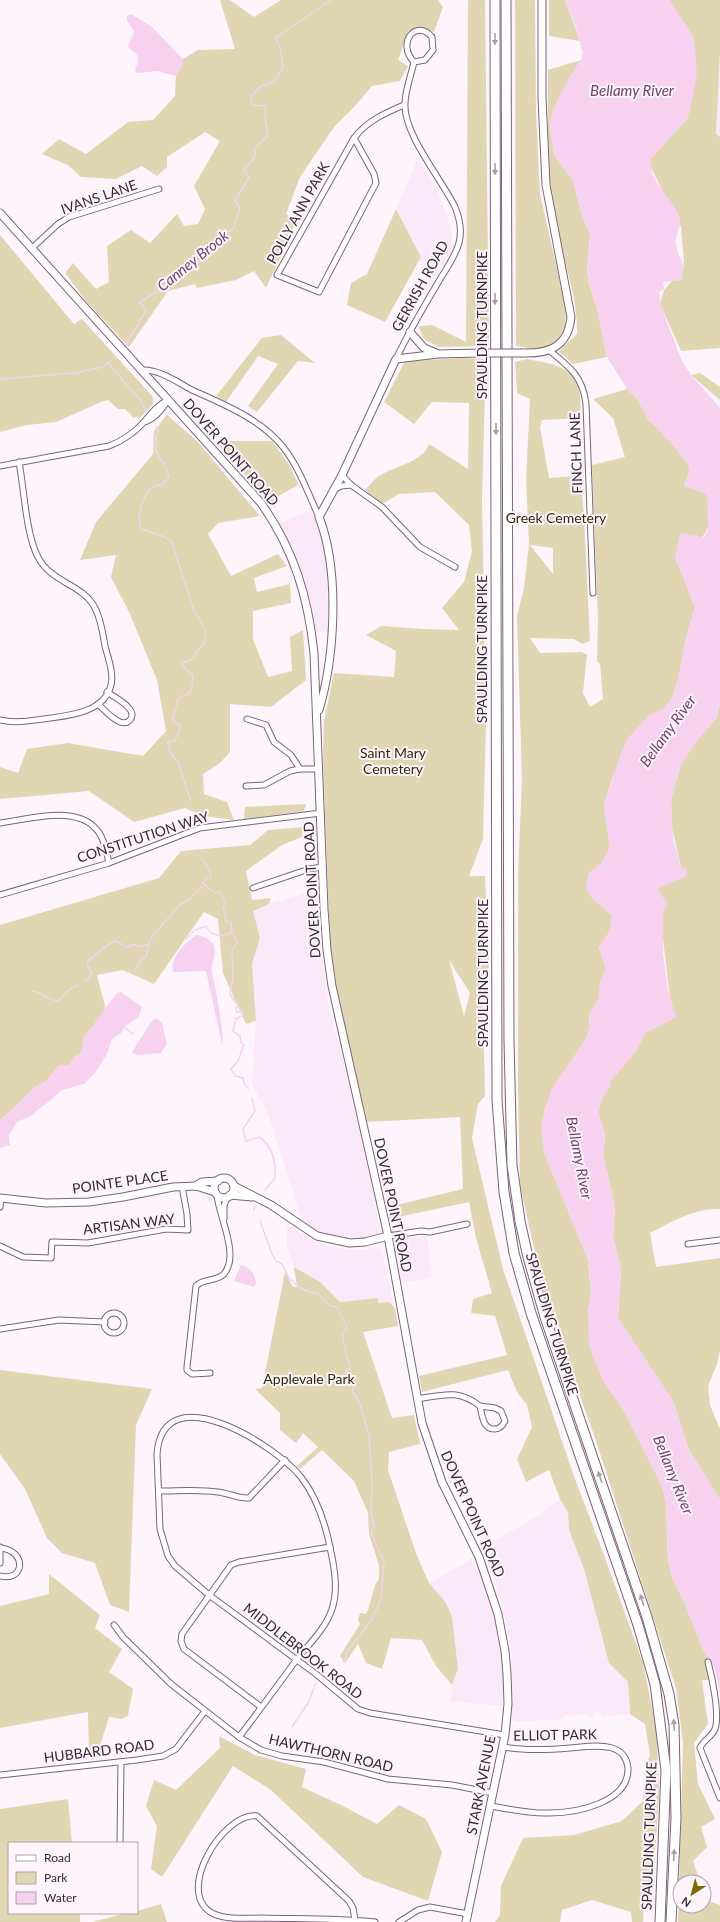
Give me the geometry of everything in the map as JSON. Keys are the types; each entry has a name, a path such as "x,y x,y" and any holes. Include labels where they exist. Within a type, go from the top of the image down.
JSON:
{"highway":[{"name":"SPAULDING TURNPIKE","path":"495,0 497,1100 504,1192 514,1254 531,1314 638,1625 655,1684 666,1770 660,1922"},
{"name":"SPAULDING TURNPIKE","path":"506,0 509,1041 512,1165 520,1221 536,1287 648,1617 669,1694 674,1725 676,1818 671,1922"}],"main road":[{"path":"396,359 438,354 522,353 550,351 568,331 571,317 546,185 542,98 542,0"},
{"name":"DOVER POINT ROAD","path":"0,213 260,503 270,516 289,551 300,577 310,618 317,715 326,937 332,986 388,1236 422,1423 437,1471 480,1557 497,1607 506,1651"},
{"path":"410,332 424,348 438,354"},
{"name":"GERRISH ROAD","path":"319,517 342,475 396,359"},
{"path":"317,715 325,689 332,627 333,595 331,570 325,536 319,517"},
{"path":"254,1197 222,1197 216,1194 214,1188 218,1181 223,1178 228,1179 234,1186 271,1205 317,1236 350,1243 365,1242 388,1236"},
{"name":"POINTE PLACE","path":"196,1186 202,1182 218,1181"},
{"name":"POINTE PLACE","path":"0,1198 52,1203 83,1202 123,1197 182,1186 196,1186 216,1194"},
{"path":"229,1196 233,1191 234,1186"},
{"name":"STARK AVENUE","path":"466,1922 505,1735 508,1704 506,1651"}],"street":[{"path":"416,31 426,32 432,37 433,50 425,60 414,62 408,54 407,41 409,36 416,31"},
{"name":"GERRISH ROAD","path":"396,359 457,250 460,226 459,217 450,197 409,126 404,105 414,62"},
{"name":"POLLY ANN PARK","path":"354,138 374,174 376,183 318,292 276,275 354,138 364,126 404,105"},
{"name":"IVANS LANE","path":"31,249 58,224 69,217 159,189"},
{"name":"FINCH LANE","path":"550,351 573,371 584,391 588,442 592,593"},
{"path":"142,370 150,369 164,375 235,411 275,438 294,464 319,517"},
{"path":"0,466 110,446 126,438 144,422 148,421 168,400"},
{"path":"0,720 19,722 68,715 87,710 98,704 107,692 111,681 110,663 96,609 89,599 75,588 52,575 37,556 31,536 19,462"},
{"path":"342,475 351,485 382,507 420,547 455,567"},
{"path":"335,489 341,486 351,485"},
{"path":"98,704 120,722 126,723 130,720 132,714 130,709 107,692"},
{"path":"247,719 266,725 274,742 291,755 300,769"},
{"path":"246,786 264,785 284,774 300,769 319,769"},
{"name":"CONSTITUTION WAY","path":"0,895 109,863 200,828 321,813"},
{"path":"0,823 67,814 79,816 91,823 100,835 109,863"},
{"path":"253,888 309,869 323,867"},
{"name":"ARTISAN WAY","path":"0,1246 23,1257 51,1258 52,1242 88,1243 170,1228 188,1230 188,1219 182,1186"},
{"path":"216,1194 219,1210 224,1222"},
{"path":"210,1374 192,1374 187,1370 190,1328 196,1286 201,1282 218,1278 225,1272 229,1265 229,1247 224,1222 224,1206 229,1196"},
{"path":"0,1198 0,1207"},
{"path":"388,1236 421,1230 430,1232 467,1224"},
{"path":"688,1244 720,1240"},
{"path":"0,1329 59,1320 105,1322"},
{"path":"417,1399 444,1394 458,1394 469,1398 480,1406 495,1408 502,1411 505,1421 501,1427 494,1429 488,1427 484,1421 480,1406"},
{"name":"MIDDLEBROOK ROAD","path":"239,1736 297,1659 323,1626 332,1610 335,1590 330,1547 323,1517 314,1496 285,1460 262,1443 226,1425 203,1419 178,1419 168,1425 158,1442 156,1454 160,1529 168,1556 180,1571 209,1595 297,1659 348,1701 363,1711 505,1735"},
{"path":"159,1491 206,1490 242,1498 249,1498 285,1460"},
{"path":"0,1563 0,1547 12,1551 17,1555 20,1563 17,1572 14,1575 6,1577 0,1576"},
{"path":"261,1707 187,1652 182,1645 181,1637 184,1630 228,1568 235,1563 330,1547"},
{"name":"HAWTHORN ROAD","path":"114,1625 123,1637 159,1672 205,1711 256,1748 276,1754 324,1762 388,1779 452,1785 493,1793"},
{"path":"708,1662 714,1688 717,1720 715,1729 703,1741 700,1748 720,1798"},
{"name":"HUBBARD ROAD","path":"0,1775 156,1758 170,1753 180,1744 205,1711"},
{"name":"ELLIOT PARK","path":"491,1806 545,1813 580,1810 605,1801 618,1793 627,1778 626,1760 623,1754 612,1748 599,1746 527,1750 503,1747"},
{"path":"120,1762 120,1842"},
{"path":"355,1920 353,1908 349,1901 257,1816 245,1817 234,1823 210,1852 200,1873 199,1896 205,1907 216,1915 255,1918 355,1920 374,1922"},
{"path":"399,1922 418,1910 430,1907 468,1914"}],"shaded area":[{"path":"720,52 720,137 716,134"},
{"path":"418,159 437,190 448,217 454,247 434,279 419,259 421,257 396,209"},
{"path":"311,510 320,529 327,569 328,632 315,632 311,605 302,571 279,523"},
{"path":"318,889 317,917 329,1010 343,1059 374,1198 380,1233 375,1236 358,1239 346,1239 317,1231 306,1224 300,1215 269,1116 252,1084 256,1021 252,964 260,938 253,911 269,904"},
{"path":"287,1227 293,1227 308,1238 319,1243 347,1250 365,1250 376,1247 382,1250 393,1304 389,1302 378,1303 377,1298 340,1302 320,1282 294,1267 287,1245"},
{"path":"416,1236 427,1237 432,1274 429,1278 401,1283 396,1242"},
{"path":"560,1499 568,1512 569,1530 584,1569 609,1663 628,1682 630,1714 601,1717 601,1712 593,1713 593,1717 589,1718 584,1714 567,1715 563,1719 517,1722 512,1720 511,1645 496,1582 482,1548 541,1514"},
{"path":"473,1558 485,1583 498,1630 504,1668 502,1706 451,1701 452,1685 458,1669 429,1583"}],"green space":[{"path":"220,0 230,0 254,17 281,0 438,0 443,7 434,32 420,27 407,34 398,60 408,66 400,81 372,86 334,127 300,177 286,214 296,220 266,288 254,271 236,280 197,288 195,284 168,291 129,347 87,302 65,273 73,263 96,289 109,282 107,246 131,230 150,243 177,214 184,226 198,224 205,209 194,186 220,141 205,132 167,157 167,167 157,176 142,166 116,179 81,177 68,165 42,154 59,139 86,154 128,122 153,120 175,96 176,76 183,63 183,59 198,50 235,49"},
{"path":"468,0 485,0 489,346 439,347 425,340 419,328 420,326 432,325 466,342"},
{"path":"515,0 535,0 536,112 540,194 566,308 565,327 557,340 540,350 516,346"},
{"path":"549,0 565,0 580,41 549,36"},
{"path":"668,0 720,0 720,52 716,134 720,137 720,348 681,351 660,304 664,290 672,281 681,280 684,263 681,227 650,166 651,158 688,118"},
{"path":"581,60 553,110 550,125 554,155 573,180 583,219 590,234 587,271 589,284 597,308 607,357 573,364 559,351 577,334 577,319 552,199 548,144 548,70"},
{"path":"396,209 421,257 385,322 347,305 351,283 367,274"},
{"path":"0,235 74,324 82,319 153,397 153,404 139,419 137,416 134,418 125,409 118,409 108,400 56,422 27,425 0,432"},
{"path":"281,335 315,363 298,361 257,412 248,406 278,364 258,356 226,402 216,396 262,338"},
{"name":"Saint Mary Cemetery","path":"464,358 486,359 482,499 486,721 483,839 469,876 485,876 489,967 478,989 483,1007 485,1096 478,1104 472,1138 503,1269 575,1479 643,1663 657,1733 659,1795 653,1884 644,1904 643,1922 632,1922 631,1912 592,1900 562,1910 560,1922 495,1922 500,1915 501,1886 523,1838 574,1835 622,1821 643,1801 645,1769 650,1755 645,1724 630,1714 628,1682 609,1663 584,1569 569,1530 568,1512 560,1499 549,1470 526,1482 517,1459 532,1427 527,1405 517,1392 508,1370 422,1392 419,1376 507,1355 495,1316 471,1313 473,1299 492,1293 476,1238 469,1202 389,1219 392,1206 463,1189 460,1117 367,1122 339,1002 330,941 323,761 324,720 334,673 394,677 396,651 366,635 382,626 459,630 442,608 464,582 472,551 469,525 435,492 399,494 382,504 365,490 379,476 408,463 421,455 429,444 468,469 469,403 432,402 414,424 384,402 405,361","holes":["449,960 470,993 464,1016"]},
{"name":"Greek Cemetery","path":"527,359 551,364 566,370 572,375 579,390 581,418 542,420 540,427 549,478 580,476 584,515 590,641 582,644 574,639 530,638 540,653 582,652 587,655 583,693 590,707 603,699 600,664 597,661 598,620 592,465 625,457 613,418 593,399 627,389 638,400 648,419 676,448 688,464 690,469 684,486 703,492 707,495 709,508 710,519 705,533 694,544 675,557 695,607 673,696 664,709 648,716 613,776 604,805 610,847 602,863 589,873 586,888 592,898 612,915 610,931 599,947 606,970 599,985 599,999 589,1014 590,1027 586,1039 552,1089 541,1126 544,1152 588,1260 591,1293 588,1312 602,1379 623,1409 662,1486 666,1502 668,1559 672,1577 686,1606 704,1652 710,1660 706,1660 710,1680 702,1680 708,1724 694,1743 698,1784 715,1819 701,1827 707,1847 693,1861 698,1874 679,1874 683,1743 676,1688 595,1438 546,1300 520,1186 518,1090 518,873 522,779 517,616 524,588 529,544 526,480 530,399 517,393 515,362","holes":["530,545 553,548 553,574"]},
{"path":"700,373 720,387 720,400 691,375"},
{"path":"167,415 197,441 260,516 218,523 208,534 231,576 278,554 287,566 254,578 257,592 290,584 291,603 253,611 253,639 268,677 292,671 290,637 303,630 306,680 271,707 230,704 230,752 220,763 203,774 204,794 227,802 234,820 203,816 185,808 134,822 89,791 0,799 0,767 18,773 27,749 68,743 143,756 166,731 157,680 130,614 111,577 116,555 80,560 96,522 153,454 154,431"},
{"path":"215,441 272,441 288,463 299,485 280,495 275,508"},
{"path":"720,703 720,1209 710,1209 692,1213 650,1233 656,1267 720,1258 720,1350 717,1364 708,1386 710,1405 720,1429 720,1500 688,1448 674,1403 618,1318 621,1269 613,1237 615,1207 603,1155 605,1135 598,1112 603,1096 610,1087 611,1080 636,1051 645,1033 676,1017 671,1006 657,889 681,868 672,828 671,800 681,764 699,738 716,719"},
{"path":"306,804 304,811 244,819 245,807"},
{"path":"303,827 302,837 282,845 246,871 252,900 271,898 269,904 253,911 260,938 252,964 256,1021 246,1024 223,973 218,919 204,912 154,984 123,970 97,975 106,1010 84,1037 82,1051 69,1065 60,1065 45,1082 35,1087 0,1120 0,925 159,878 181,851 250,845 268,830"},
{"name":"Applevale Park","path":"294,1267 320,1282 340,1302 378,1298 378,1303 389,1302 395,1308 398,1326 363,1332 392,1418 414,1415 420,1444 389,1452 388,1470 417,1556 429,1583 446,1603 452,1617 458,1669 452,1685 436,1666 422,1640 391,1638 382,1669 366,1663 358,1644 345,1663 340,1656 360,1624 358,1620 360,1613 366,1614 375,1585 379,1579 379,1565 369,1534 368,1513 354,1481 322,1450 300,1469 297,1466 318,1447 303,1433 296,1443 280,1430 280,1413 255,1389 262,1388 285,1272 293,1287 297,1287"},
{"path":"0,1370 152,1389 136,1425 129,1612 110,1605 95,1563 62,1553 47,1538 25,1489 0,1454"},
{"path":"49,1574 100,1615 95,1628 122,1649 109,1672 133,1689 128,1716 121,1719 109,1717 97,1755 89,1756 88,1712 0,1728 0,1606 49,1594"},
{"path":"219,1736 255,1755 306,1769 302,1787 377,1824 399,1805 426,1819 442,1852 428,1901 363,1877 271,1790 233,1766 162,1877 151,1869 157,1826 146,1806 154,1780 176,1790 220,1748"},
{"path":"68,1799 72,1842 8,1842 8,1914 80,1914 80,1922 0,1922 0,1809"},
{"path":"712,1902 720,1905 720,1922 678,1922 678,1914 712,1914"},
{"path":"161,1904 167,1922 92,1922 123,1914 138,1914 138,1911"}],"water":[{"name":"Bellamy River","path":"565,0 669,0 691,32 694,40 697,74 688,118 651,158 651,166 660,188 679,215 680,223 676,237 676,245 683,264 681,280 663,282 664,290 659,292 660,304 682,361 691,375 720,408 720,703 716,719 699,738 681,764 671,800 673,838 681,868 687,869 687,876 657,889 668,904 663,912 663,954 668,990 676,1017 645,1033 636,1051 611,1080 610,1087 603,1096 598,1112 605,1135 603,1155 615,1207 613,1237 621,1269 618,1318 674,1403 688,1448 720,1500 720,1693 715,1669 704,1652 686,1606 672,1577 668,1559 666,1502 662,1486 623,1409 602,1379 589,1346 588,1312 591,1293 588,1260 544,1152 541,1126 552,1089 586,1039 590,1027 589,1014 599,999 599,985 606,970 599,947 610,931 612,915 592,898 586,888 589,873 602,863 610,847 604,805 627,739 648,716 664,708 673,696 678,680 686,639 695,607 675,557 680,533 704,537 708,530 707,495 703,492 684,486 690,469 688,464 676,448 648,419 638,400 627,389 607,357 597,308 589,284 587,271 590,234 583,219 573,180 554,155 550,125 553,110 581,60 583,53 576,28"},
{"path":"131,14 152,27 183,59 183,63 176,76 158,71 137,73 135,70 138,57 135,52 128,47 134,34 127,21 127,16"},
{"path":"196,935 211,941 215,949 212,974 221,1021 223,1039 222,1044 206,971 173,972 176,955"},
{"path":"121,992 142,1007 138,1018 125,1026 121,1033 112,1039 107,1054 95,1073 84,1084 62,1090 33,1115 17,1122 9,1135 10,1145 0,1148 0,1120 35,1087 45,1082 60,1065 69,1065 82,1051 84,1037 117,993"},
{"path":"156,1018 162,1023 167,1044 161,1053 136,1055 132,1052 151,1022"},
{"path":"241,1265 250,1270 254,1275 256,1284 254,1287 234,1281"}],"waterway":[{"name":"Canney Brook","path":"126,344 146,311 140,302 159,290 189,260 214,240 233,229 240,208 235,201 249,177 244,170 255,156 255,148 268,136 265,119 266,106 252,105 251,97 261,86 274,82 283,68 280,47 275,38 331,0"},
{"name":"Canney Brook","path":"0,379 75,373 103,367 111,360"},
{"path":"108,363 141,401 145,409"},
{"path":"156,426 158,431 156,452 164,464 169,476 162,486 156,485 151,488 144,498 139,517 141,529 165,537 172,542 193,608 206,632 204,644 197,651 193,659 182,663 183,667 193,675 192,685 190,693 182,696 178,700 172,717 174,722 181,726 175,740 168,742 169,750 178,762 191,801"},
{"path":"201,858 205,862 211,876 202,883 215,893 220,892 225,901 223,908 225,911 226,921 231,922 232,932 237,943 232,950 233,979 230,994 239,1007 236,1007 237,1012 242,1011 243,1015 236,1019 233,1031 240,1036 241,1043 244,1045 238,1061 231,1069 235,1076 243,1078 244,1084 248,1088"},
{"path":"83,981 88,979 92,973 87,965 88,961 105,947 115,941 128,947 133,944 138,947 149,944 153,935 181,904 187,901 205,885"},
{"path":"186,939 195,930 206,926 208,930 218,935 225,935 232,932"},
{"path":"135,971 141,959 146,957 149,944"},
{"path":"32,991 58,1001 69,990 78,985"},
{"path":"124,1027 133,1034"},
{"path":"252,1098 255,1111 243,1129 246,1141 259,1137 264,1141 268,1145 273,1155 275,1166 275,1178 265,1190"},
{"path":"254,1210 255,1206"},
{"path":"260,1221 272,1254 276,1261 282,1264 289,1278 306,1291 319,1294 330,1306 337,1307 347,1328 343,1332 343,1340 350,1368 346,1372 348,1378 347,1381 353,1385 353,1392 360,1404 369,1435 372,1482 371,1513 374,1525 371,1533 384,1561 381,1599 371,1621 346,1653 346,1657 343,1662"},
{"path":"292,1727 308,1703 316,1683"}]}
